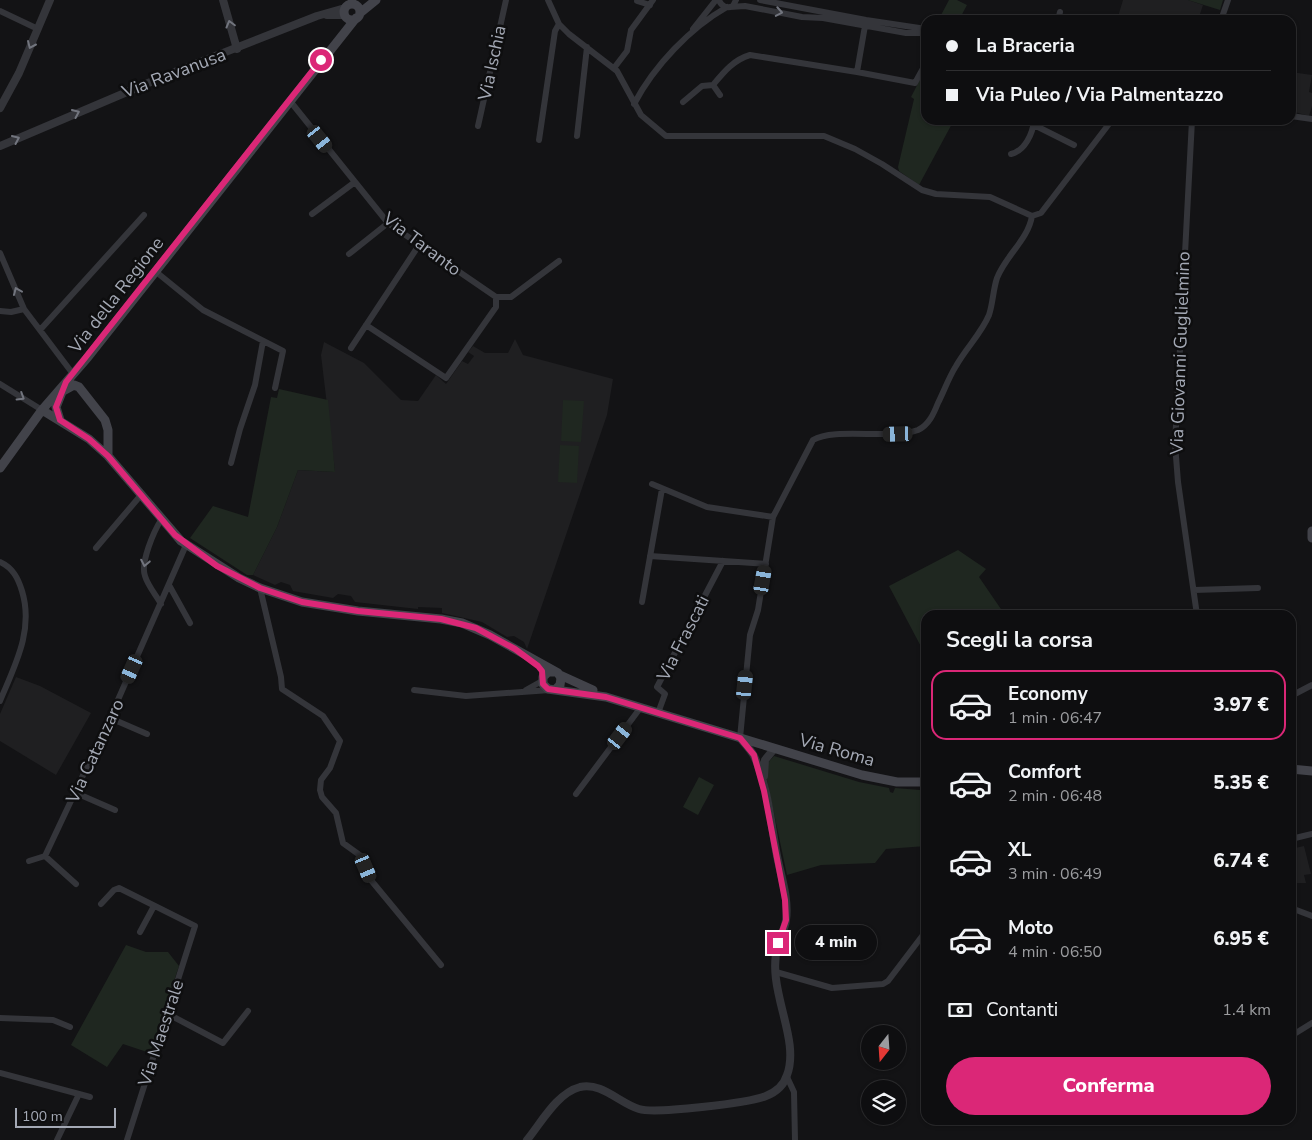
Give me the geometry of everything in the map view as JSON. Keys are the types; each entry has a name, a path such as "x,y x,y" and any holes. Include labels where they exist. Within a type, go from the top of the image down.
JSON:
{"main road":[{"path":"332,47 347,11 363,0"},
{"path":"332,47 358,15 376,0"},
{"path":"347,11 359,6 358,15"},
{"path":"347,11 349,19 358,15"},
{"name":"Via della Regione","path":"0,468 42,410 58,394 88,357 332,47"},
{"path":"88,357 76,378 80,387 105,420 108,430 108,456"},
{"path":"60,420 56,407 58,394 74,385 80,387"},
{"path":"42,410 89,439 108,456 161,520 186,545 217,566 260,588 296,600 332,607 427,617 462,623 476,628 557,674 606,697"},
{"path":"89,439 99,438 104,434 105,420"},
{"path":"1312,531 1312,538"},
{"path":"515,649 538,666 545,687 553,690 606,697"},
{"path":"542,679 548,672 557,674"},
{"path":"553,690 560,685 557,674"},
{"name":"Via Roma","path":"606,697 760,745 882,780 921,782"},
{"path":"1296,769 1312,771"}],"street":[{"path":"0,108 50,0"},
{"path":"223,0 237,49"},
{"name":"Via Ischia","path":"478,126 506,0"},
{"path":"548,0 559,24 614,68 621,77 634,104 647,122 666,136 824,136 855,149 922,190 936,194 990,197 1032,216 1040,213 1108,125"},
{"path":"634,104 648,81 718,0 722,5 729,7 745,6 866,23"},
{"path":"687,38 715,14 729,7 736,0"},
{"path":"760,0 906,33 921,32"},
{"path":"1223,15 1228,0"},
{"path":"614,68 627,51 631,30 651,3 637,1"},
{"path":"0,11 38,29"},
{"name":"Via Ravanusa","path":"0,146 167,75 318,16 347,11"},
{"path":"857,72 866,23"},
{"path":"539,140 555,31 559,24"},
{"path":"577,136 587,47"},
{"path":"683,102 702,86 713,85 726,70 741,58 750,55 915,83 921,72"},
{"path":"713,85 720,95"},
{"name":"Via Taranto","path":"290,100 388,223 496,297"},
{"path":"1296,117 1312,119"},
{"path":"1011,154 1018,152 1027,142 1033,125"},
{"path":"1039,125 1074,145"},
{"path":"1097,137 1101,125"},
{"name":"Via Giovanni Guglielmino","path":"1192,125 1175,444 1196,610"},
{"path":"312,214 355,182"},
{"path":"40,330 144,216"},
{"path":"527,1140 560,1100 570,1091 579,1088 596,1088 631,1106 648,1110 752,1100 776,1091 787,1077 790,1066 790,1053 777,990 776,972 776,952 784,927 786,909 764,791 754,755 740,738 750,635 758,610 773,517 816,438 830,435 898,434 918,430 931,419 956,365 989,314 997,279 1002,267 1027,233 1032,216"},
{"path":"349,254 388,223"},
{"path":"351,348 419,245"},
{"path":"0,253 24,309 73,374"},
{"path":"366,325 446,378 496,307 496,297 511,297 520,292 560,261"},
{"path":"155,271 203,310 283,351 276,388"},
{"path":"0,311 11,312 24,309"},
{"path":"231,463 255,385 263,341"},
{"path":"0,384 42,410"},
{"path":"652,484 708,507 773,517"},
{"path":"642,602 662,488"},
{"path":"96,548 140,496"},
{"path":"161,520 154,531 143,565 144,576 161,604"},
{"name":"Via Catanzaro","path":"45,856 110,718 186,545"},
{"path":"650,556 766,564"},
{"name":"Via Frascati","path":"658,713 665,694 657,686 723,561"},
{"path":"0,562 17,575 24,597 27,620 22,646 0,701"},
{"path":"168,586 190,623"},
{"path":"260,588 281,677 282,689 323,716 340,741 330,768 321,780 320,790 322,797 336,813 343,843 361,856 370,879 441,965"},
{"path":"1194,590 1258,588"},
{"path":"520,693 542,679"},
{"path":"1296,694 1312,686"},
{"path":"414,690 466,696 553,690"},
{"path":"576,794 641,707"},
{"path":"110,718 147,734"},
{"path":"754,755 760,745"},
{"path":"760,745 764,791"},
{"path":"763,768 768,756 774,749"},
{"path":"76,792 115,810"},
{"path":"1296,838 1312,834"},
{"path":"29,861 45,856 76,884"},
{"path":"101,904 119,888 154,906 140,932"},
{"name":"Via Maestrale","path":"126,1140 168,1014 194,926 154,906"},
{"path":"1296,910 1312,916"},
{"path":"776,972 832,988 883,984 888,981 921,937"},
{"path":"168,1014 223,1043 248,1011"},
{"path":"0,1018 53,1020 70,1027"},
{"path":"1296,1033 1312,1023"},
{"path":"0,1073 90,1097"},
{"path":"787,1077 794,1092 795,1140"},
{"path":"57,1140 79,1094"}],"shaded area":[{"path":"949,0 957,0 967,5 962,15 941,15"},
{"path":"1123,0 1188,0 1203,5 1200,15 1118,15"},
{"path":"1188,0 1223,0 1220,10"},
{"path":"1296,73 1312,75 1309,92 1312,93 1312,106 1309,116 1296,112"},
{"path":"921,78 921,125 951,125 919,185 899,171 898,167 914,99 911,97"},
{"path":"515,339 523,355 613,379 607,415 527,649 524,642 514,636 507,637 482,622 442,613 442,608 418,607 418,609 355,602 351,596 338,594 333,598 293,591 290,585 281,582 275,585 253,575 277,527 298,470 335,472 321,355 324,342 364,363 401,400 418,401 436,375 446,384 462,361 468,364 474,356 468,352 473,346 485,353 508,353"},
{"path":"279,389 328,400 335,472 298,470 277,527 253,575 247,575 190,538 213,506 248,517 271,397 277,398"},
{"path":"563,400 584,401 581,442 561,441"},
{"path":"560,445 579,446 577,483 558,482"},
{"path":"958,550 986,569 979,577 1002,610 921,610 921,647 889,586"},
{"path":"16,677 40,686 91,713 56,775 0,741 0,714"},
{"path":"774,756 859,782 889,788 890,792 893,793 895,788 920,790 921,846 886,849 875,863 821,865 787,875 767,780 766,765"},
{"path":"699,777 714,785 698,815 683,807"},
{"path":"1304,846 1311,874 1304,875 1306,883 1296,883 1296,848"},
{"path":"126,945 146,952 168,952 179,966 150,1053 123,1044 107,1067 71,1045"}],"route":[{"path":"321,60 88,357 66,382 56,407 60,420 89,439 108,456 149,507 181,541 217,566 260,588 302,602 358,611 427,617 462,623 476,628 515,649 538,666 542,671 543,684 548,689 606,697 740,738 754,755 757,764 785,900 786,920 778,943"}]}
